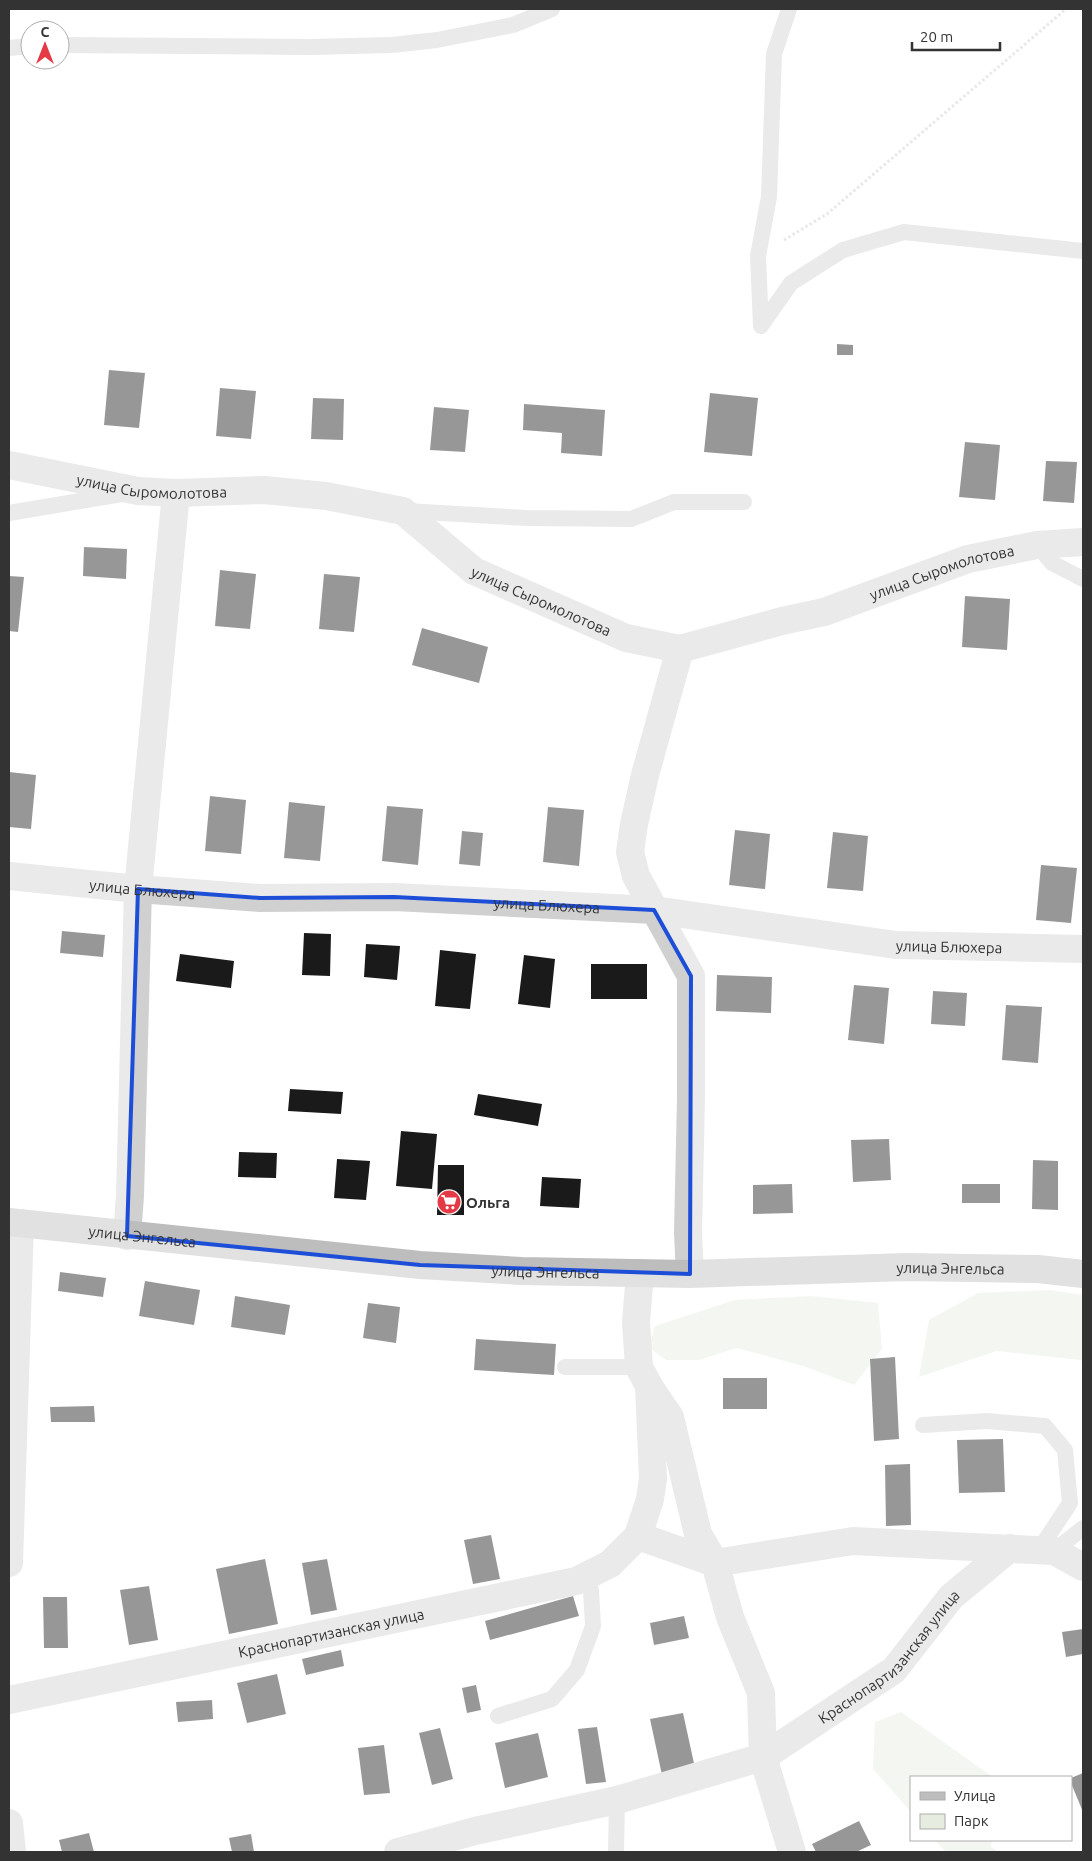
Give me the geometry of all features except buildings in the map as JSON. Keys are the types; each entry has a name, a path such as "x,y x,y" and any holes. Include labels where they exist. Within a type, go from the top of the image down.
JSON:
{"main road":[{"name":"улица Энгельса","path":"14,1223 420,1265 522,1271 690,1274 907,1267 1038,1269 1083,1274"}],"street":[{"name":"улица Сыромолотова","path":"9,465 138,491 176,493 264,490 326,496 403,511 474,571 626,638 680,648 824,612 968,559 1037,545 1083,542"},
{"path":"127,1236 130,1196 138,889 176,493"},
{"path":"680,648 645,774 630,852 636,876 691,976 688,1233 690,1274"},
{"name":"улица Блюхера","path":"9,876 138,889 260,898 394,896 654,910 896,945 1083,949"},
{"path":"9,1563 14,1223"},
{"name":"Краснопартизанская улица","path":"9,1700 576,1581 610,1564 638,1536 650,1499 653,1479 644,1376 636,1322 640,1273"},
{"path":"644,1376 670,1417 698,1534 714,1563 730,1617 761,1692 763,1757 792,1852"},
{"path":"638,1536 714,1563 853,1541 1046,1551 1083,1567"},
{"name":"Краснопартизанская улица","path":"398,1852 474,1831 617,1800 763,1757 894,1670 951,1598 1010,1548"},
{"path":"9,1823 12,1852"}],"lane":[{"path":"70,45 311,47 392,45 437,40 513,25 552,9"},
{"path":"790,9 774,54 769,197 758,256 762,326 791,283 843,250 904,232 1083,251"},
{"path":"9,513 138,491"},
{"path":"403,511 527,518 631,519 674,502 744,502"},
{"path":"1037,545 1052,563 1083,579"},
{"path":"565,1367 644,1376"},
{"path":"923,1425 987,1421 1045,1426 1064,1450 1070,1503 1046,1551"},
{"path":"1046,1551 1083,1528"},
{"path":"498,1716 552,1699 577,1670 593,1626 588,1575"},
{"path":"616,1852 617,1800"}],"path":[{"path":"758,256 827,214 1066,9"}],"highlighted area":[{"path":"138,889 260,898 394,897 654,910 691,976 690,1274 420,1265 127,1236"}],"green space":[{"path":"1050,1290 1083,1295 1083,1362 1081,1360 997,1351 919,1377 929,1320 978,1293"},
{"path":"811,1296 878,1303 882,1349 854,1385 803,1366 737,1348 699,1360 666,1360 649,1348 655,1326 735,1300"},
{"path":"901,1712 992,1776 910,1776 910,1811 873,1769 875,1722"},
{"path":"936,1841 992,1841 991,1847 999,1852 946,1852"}],"place":[{"name":"Ольга","path":"449,1202"}]}
